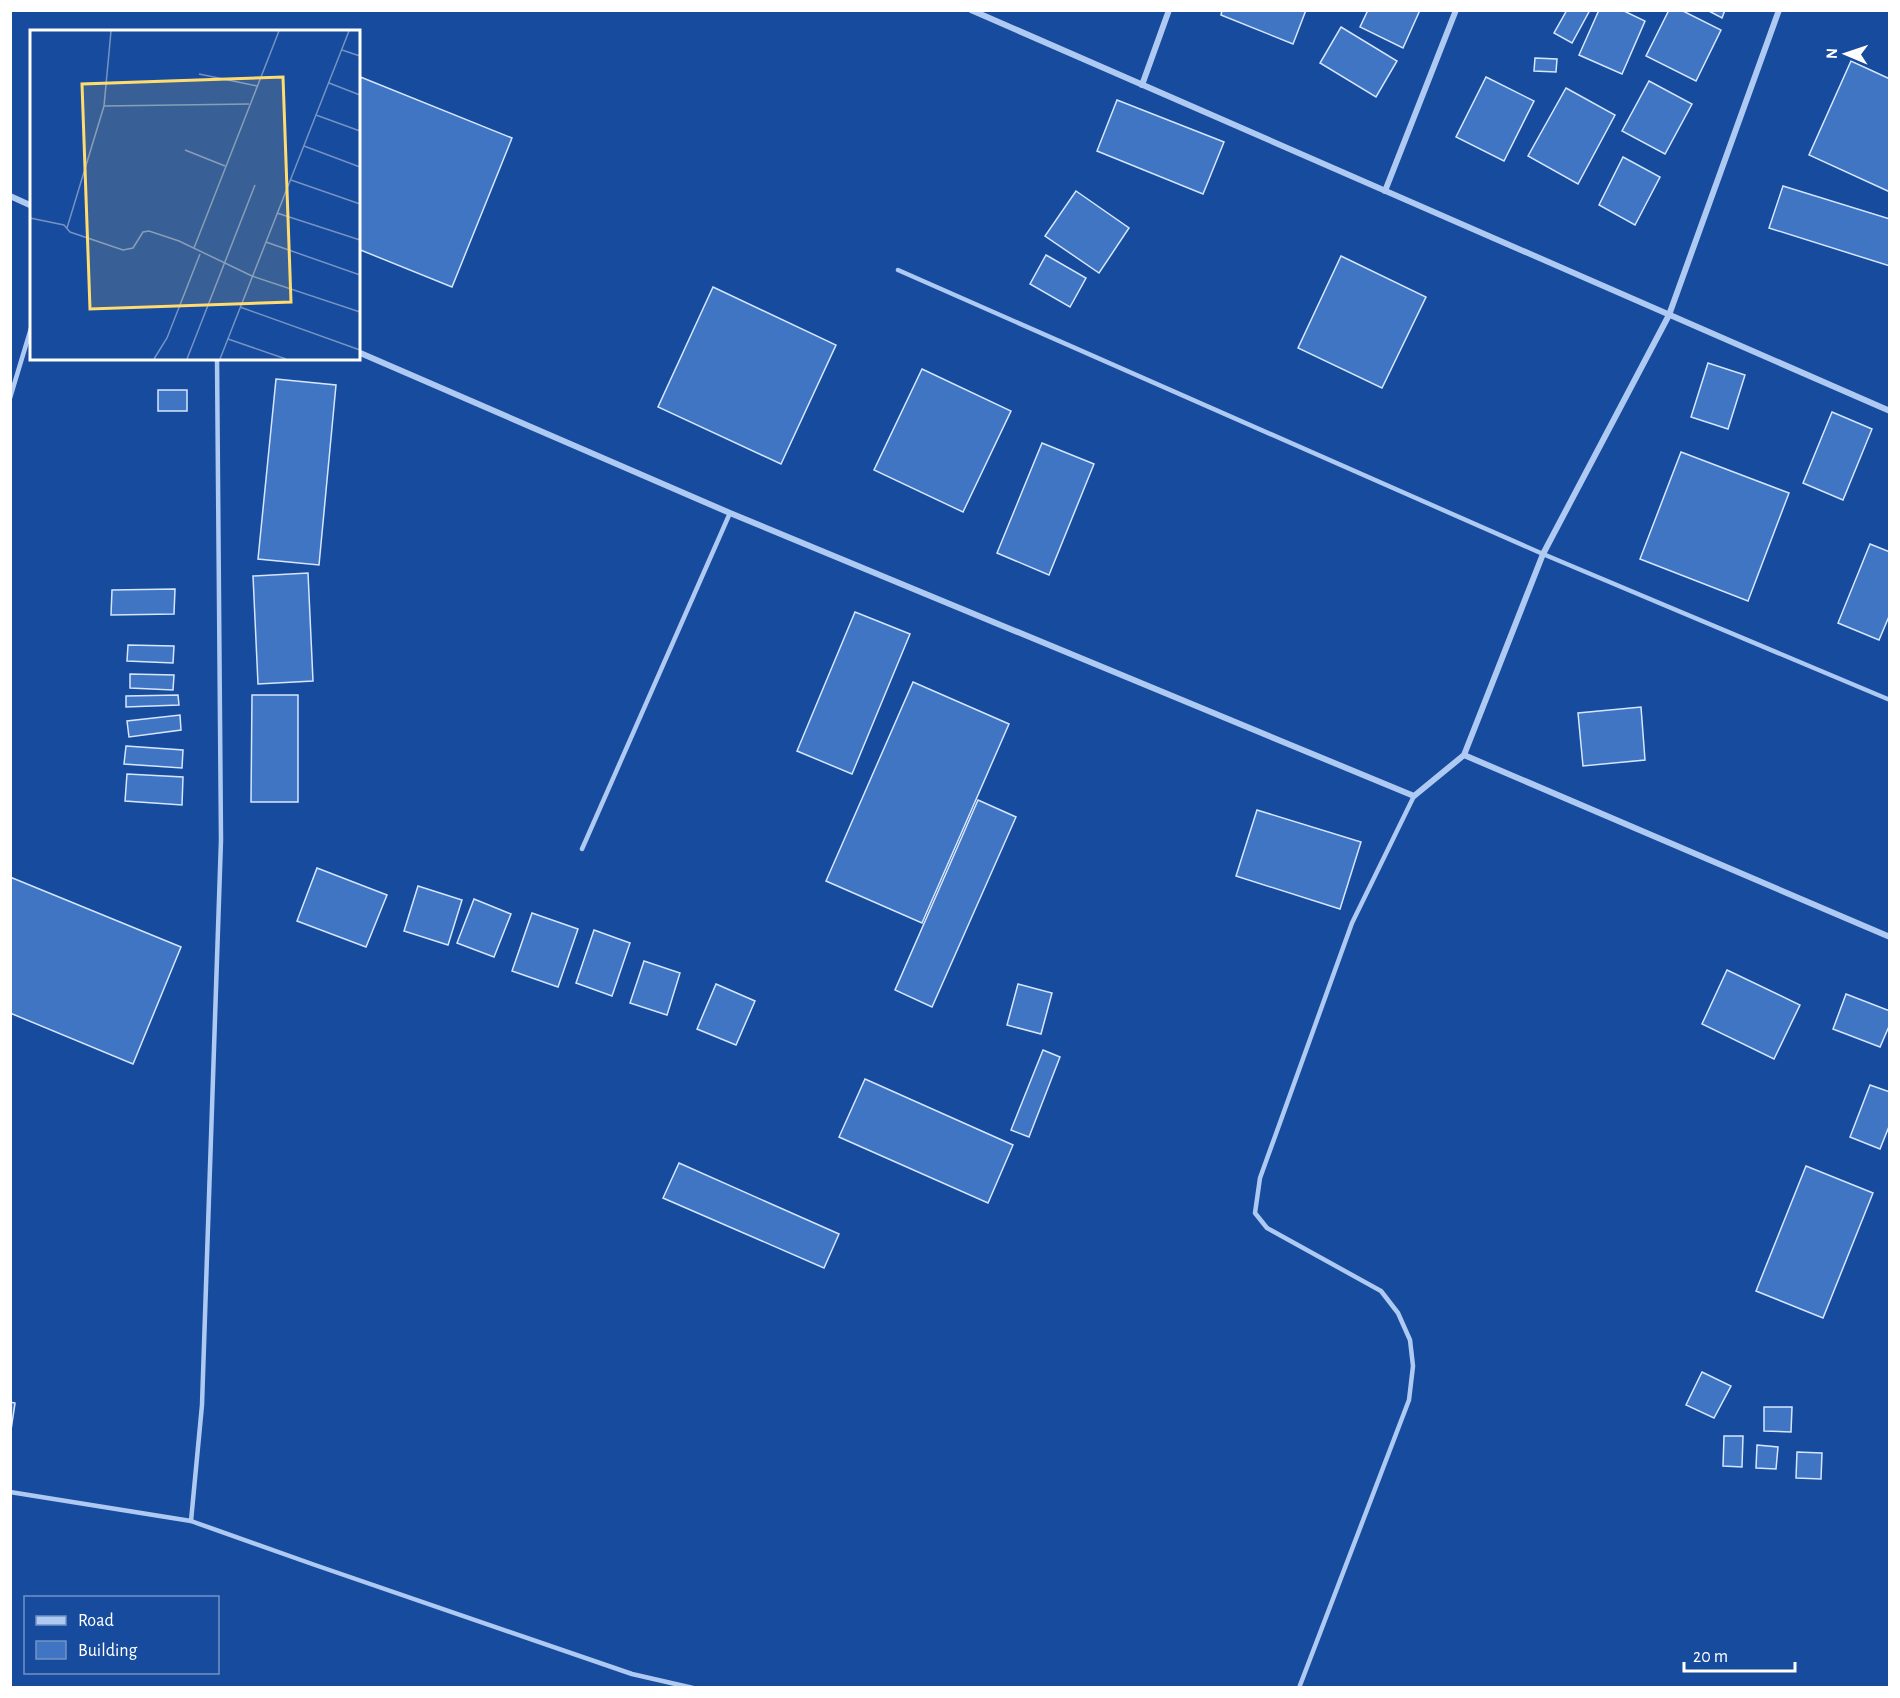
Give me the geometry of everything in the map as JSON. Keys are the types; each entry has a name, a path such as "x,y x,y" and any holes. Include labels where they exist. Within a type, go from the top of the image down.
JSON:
{"street":[{"path":"971,10 1890,411"},
{"path":"1142,85 1169,10"},
{"path":"1385,191 1456,10"},
{"path":"360,353 730,513 1414,796 1464,755 1543,554 1669,315 1779,10"},
{"path":"10,196 30,205"},
{"path":"1464,755 1890,937"}],"lane":[{"path":"898,270 1543,554 1890,700"},
{"path":"10,398 30,332"},
{"path":"191,1521 202,1405 221,840 217,360"},
{"path":"582,849 730,513"},
{"path":"1299,1688 1409,1400 1413,1366 1410,1340 1398,1313 1381,1291 1267,1228 1255,1213 1260,1179 1352,923 1414,796"},
{"path":"10,1492 191,1521 632,1674 693,1688"}],"building":[{"path":"1222,10 1306,10 1293,44 1221,15"},
{"path":"1368,10 1420,10 1403,48 1360,27"},
{"path":"1567,10 1590,10 1572,43 1554,33"},
{"path":"1599,10 1622,10 1645,21 1622,74 1579,55"},
{"path":"1669,10 1681,10 1721,30 1696,81 1646,56"},
{"path":"1707,10 1725,10 1722,18"},
{"path":"1341,27 1397,61 1376,97 1320,63"},
{"path":"1535,58 1557,59 1556,72 1534,71"},
{"path":"1851,61 1890,79 1890,192 1809,155"},
{"path":"360,77 512,138 452,287 360,250"},
{"path":"1486,77 1534,101 1504,161 1456,137"},
{"path":"1649,81 1692,104 1665,154 1622,131"},
{"path":"1566,88 1615,115 1578,184 1528,156"},
{"path":"1117,100 1224,142 1203,194 1097,151"},
{"path":"1623,157 1660,177 1635,225 1599,205"},
{"path":"1783,186 1890,219 1890,266 1769,228"},
{"path":"1076,191 1129,228 1099,273 1045,236"},
{"path":"1046,255 1086,278 1070,307 1030,284"},
{"path":"1341,256 1426,297 1382,388 1298,348"},
{"path":"713,287 836,345 781,464 658,407"},
{"path":"1708,363 1745,375 1728,429 1691,417"},
{"path":"922,369 1011,411 963,512 874,470"},
{"path":"276,379 336,385 319,565 258,559"},
{"path":"158,390 187,390 187,411 158,411"},
{"path":"1832,412 1872,429 1843,500 1803,483"},
{"path":"1042,443 1094,464 1049,575 997,553"},
{"path":"1681,452 1789,493 1748,601 1640,559"},
{"path":"1870,544 1890,552 1890,614 1879,640 1838,623"},
{"path":"308,573 313,681 258,684 253,576"},
{"path":"175,589 174,614 111,615 112,590"},
{"path":"855,612 910,634 852,774 797,751"},
{"path":"128,645 174,646 173,663 127,661"},
{"path":"130,674 174,675 173,690 130,688"},
{"path":"913,682 1009,724 922,923 826,881"},
{"path":"178,695 179,705 126,707 126,696"},
{"path":"252,695 298,695 298,802 251,802"},
{"path":"1641,707 1645,760 1583,766 1578,713"},
{"path":"180,715 181,730 129,737 127,721"},
{"path":"126,746 183,750 182,768 124,764"},
{"path":"127,774 183,777 182,805 125,801"},
{"path":"978,800 1016,817 932,1007 895,990"},
{"path":"1257,810 1361,842 1340,909 1236,876"},
{"path":"317,868 387,895 366,947 297,921"},
{"path":"10,877 181,947 133,1064 10,1013"},
{"path":"418,886 462,900 448,945 404,931"},
{"path":"474,899 511,914 494,957 457,943"},
{"path":"532,913 578,929 558,987 512,971"},
{"path":"594,930 630,943 612,996 576,983"},
{"path":"644,961 680,973 667,1015 630,1003"},
{"path":"1727,970 1800,1005 1774,1059 1702,1024"},
{"path":"716,984 755,1001 736,1045 697,1029"},
{"path":"1018,984 1052,993 1041,1034 1007,1025"},
{"path":"1846,994 1890,1011 1890,1024 1880,1047 1833,1029"},
{"path":"1043,1050 1060,1057 1029,1137 1011,1130"},
{"path":"865,1079 1013,1145 988,1203 839,1137"},
{"path":"1870,1085 1890,1092 1890,1124 1880,1149 1850,1137"},
{"path":"679,1163 839,1234 824,1268 663,1198"},
{"path":"1806,1166 1873,1193 1823,1318 1756,1291"},
{"path":"1702,1372 1731,1386 1714,1418 1686,1405"},
{"path":"10,1402 15,1403 10,1437"},
{"path":"1764,1407 1792,1407 1791,1432 1764,1431"},
{"path":"1724,1436 1743,1436 1742,1467 1723,1466"},
{"path":"1757,1445 1778,1447 1776,1469 1756,1468"},
{"path":"1797,1452 1822,1453 1821,1479 1796,1478"}]}
